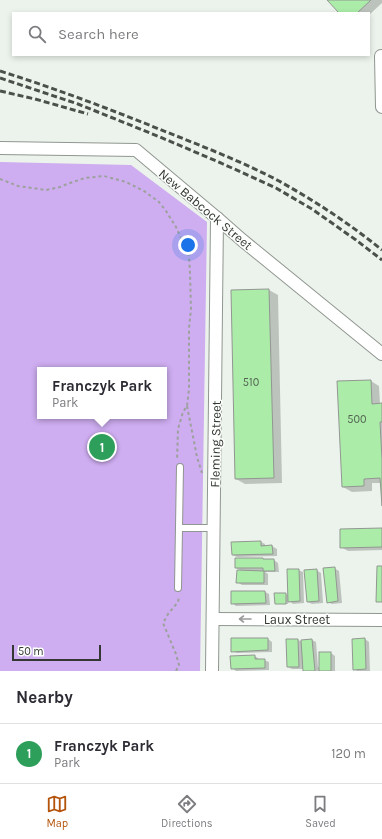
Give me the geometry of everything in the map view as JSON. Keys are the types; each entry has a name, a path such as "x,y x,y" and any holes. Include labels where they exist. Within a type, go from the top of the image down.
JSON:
{"street":[{"path":"382,55 382,107"},
{"name":"New Babcock Street","path":"0,148 136,150 218,218 242,240 382,354"},
{"name":"Fleming Street","path":"212,671 218,218"},
{"name":"Laux Street","path":"213,619 382,620"}],"lane":[{"path":"178,588 180,467"},
{"path":"179,528 214,528"}],"path":[{"path":"0,179 18,186 46,190 60,188 85,178 104,176 126,182 144,191 159,202 166,211 176,227 189,256 191,308 187,406 197,457 202,474"},
{"path":"180,467 177,459 178,429 183,412 187,406"},
{"path":"176,671 179,665 163,622 178,602 178,588"}],"shaded area":[{"path":"0,162 131,165 207,222 200,671 0,671"}],"building":[{"path":"327,0 371,0 358,12 338,12"},
{"path":"269,289 274,478 235,479 231,290"},
{"path":"371,380 372,404 382,403 382,422 380,422 382,506 380,478 364,479 364,486 342,487 337,381"},
{"path":"382,528 382,547 340,548 340,529"},
{"path":"261,541 261,546 272,545 273,554 232,555 231,542"},
{"path":"235,558 274,559 275,571 263,571 263,568 235,568"},
{"path":"377,566 382,566 382,602 376,602"},
{"path":"335,567 338,601 327,603 323,568"},
{"path":"287,569 299,569 300,601 288,602"},
{"path":"317,569 319,601 307,602 304,570"},
{"path":"237,570 264,571 264,583 236,583"},
{"path":"231,591 265,591 266,603 231,604"},
{"path":"274,593 286,593 286,604 275,604"},
{"path":"231,638 268,638 268,650 231,652"},
{"path":"365,638 366,669 353,670 352,639"},
{"path":"286,639 298,639 299,667 287,667"},
{"path":"312,639 315,671 303,671 301,640"},
{"path":"319,652 331,652 331,671 319,671"},
{"path":"255,655 255,659 265,659 265,668 231,669 230,656"}],"railway":[{"path":"0,71 100,106 205,147 250,167 279,181 319,205 345,222 382,250"},
{"path":"0,78 78,104 160,137 276,188 312,209 382,260"},
{"path":"0,91 88,114"}],"place":[{"name":"Franczyk Park","path":"102,447"}]}
